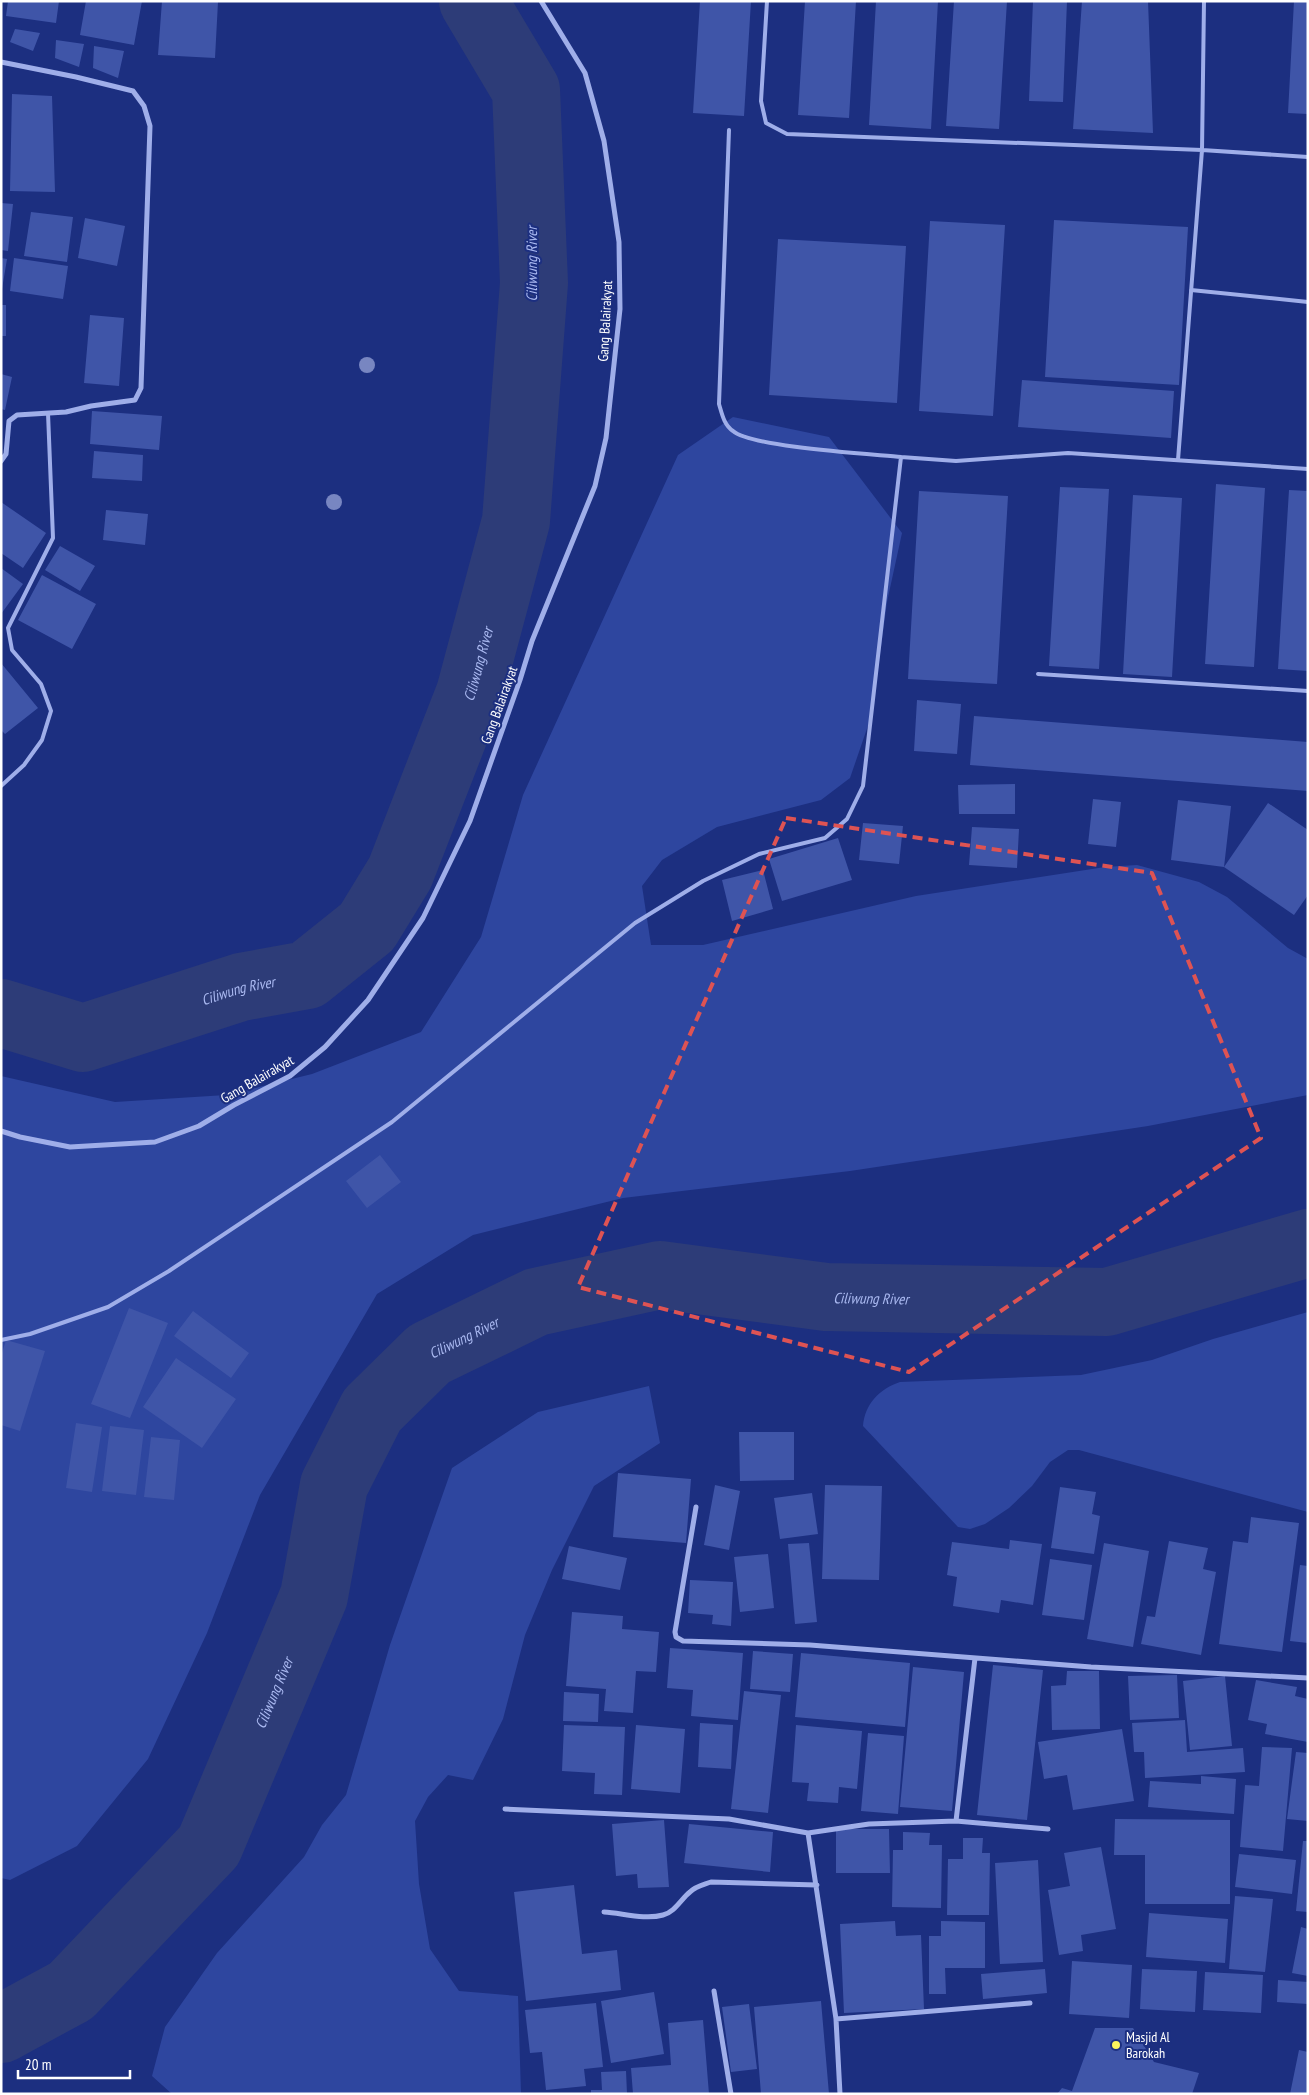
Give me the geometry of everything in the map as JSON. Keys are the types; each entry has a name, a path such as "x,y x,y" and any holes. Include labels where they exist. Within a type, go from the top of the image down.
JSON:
{"street":[{"name":"Gang Balairakyat","path":"1,1131 20,1137 70,1147 155,1142 200,1126 234,1105 290,1076 325,1047 368,1000 423,918 470,821 520,680 532,640 596,486 606,438 620,309 619,242 604,141 585,73 541,1"},
{"path":"1,62 133,91 144,106 150,126 141,388 135,400 66,412 17,415 9,421 6,454 1,461"},
{"path":"696,1507 675,1632 676,1638 683,1641 810,1645 1091,1667 1308,1678"},
{"path":"956,1820 976,1658"},
{"path":"505,1809 729,1819 808,1833 869,1824 956,1820 1048,1829"},
{"path":"808,1833 836,2019 840,2094"},
{"path":"604,1912 651,1916 664,1915 674,1908 690,1891 711,1882 817,1885"},
{"path":"714,1991 731,2094"},
{"path":"836,2019 1030,2003"}],"lane":[{"path":"767,1 761,101 766,123 788,134 1202,150 1308,157"},
{"path":"1178,460 1202,150 1204,1"},
{"path":"728,130 719,404 723,418 734,433 774,444 956,461 1068,453 1308,469"},
{"path":"1191,290 1308,302"},
{"path":"1,786 24,765 42,740 51,710 41,684 12,650 8,628 53,538 48,413"},
{"path":"1,1340 30,1334 108,1307 169,1271 392,1122 635,923 703,881 759,854 825,838 847,819 863,786 901,457"},
{"path":"1038,674 1308,691"}],"highlighted area":[{"path":"786,818 1152,873 1261,1138 909,1372 578,1287"}],"shaded area":[{"path":"733,417 829,437 902,533 887,602 872,714 850,778 821,800 717,827 662,860 642,886 651,945 703,945 916,896 1105,867 1137,865 1199,882 1227,897 1288,948 1308,959 1308,1095 1148,1126 850,1171 623,1198 473,1235 377,1294 260,1495 207,1633 148,1759 77,1846 10,1880 1,1878 1,1076 115,1102 226,1095 312,1074 421,1032 481,937 523,795 678,455"},
{"path":"1308,1312 1308,1512 1079,1450 1068,1450 1050,1462 1032,1486 1009,1508 985,1524 970,1529 958,1527 863,1426 864,1418 874,1398 892,1385 900,1382 1081,1375 1152,1360 1213,1339"},
{"path":"649,1386 660,1443 594,1486 552,1570 525,1635 503,1719 473,1780 448,1775 428,1797 415,1821 419,1884 430,1949 459,1991 518,1996 521,2094 172,2094 152,2076 165,2027 217,1953 304,1857 322,1825 346,1795 390,1645 452,1468 538,1412"}],"building":[{"path":"8,1 59,1 56,23 6,16"},
{"path":"86,1 142,1 134,45 80,35"},
{"path":"162,1 218,2 215,58 158,55"},
{"path":"700,1 751,1 744,116 693,113"},
{"path":"805,1 856,1 849,118 798,115"},
{"path":"876,1 938,1 931,129 869,125"},
{"path":"954,1 1007,1 999,129 946,126"},
{"path":"1033,1 1067,1 1063,102 1029,101"},
{"path":"1082,1 1148,1 1153,133 1073,129"},
{"path":"1294,1 1308,1 1308,114 1288,113"},
{"path":"15,29 40,33 33,51 10,42"},
{"path":"56,40 84,44 79,67 55,58"},
{"path":"94,46 124,51 118,78 93,68"},
{"path":"12,94 52,96 55,192 10,191"},
{"path":"1,203 13,204 8,251 1,250"},
{"path":"31,212 73,217 67,262 24,256"},
{"path":"85,218 125,226 117,266 78,258"},
{"path":"1054,220 1188,227 1179,385 1045,377"},
{"path":"930,221 1005,225 993,416 919,411"},
{"path":"778,239 906,246 897,403 769,395"},
{"path":"1,258 7,259 2,289 1,289"},
{"path":"14,258 68,266 63,299 10,291"},
{"path":"1,305 6,305 6,336 1,336"},
{"path":"90,315 124,318 119,386 84,383"},
{"path":"1,374 12,377 5,410 1,409"},
{"path":"1022,380 1174,391 1171,438 1018,427"},
{"path":"92,411 162,416 159,450 90,444"},
{"path":"94,451 143,455 142,481 92,478"},
{"path":"1216,484 1265,488 1254,667 1205,664"},
{"path":"1060,487 1109,489 1099,669 1049,666"},
{"path":"1289,490 1308,491 1308,671 1278,669"},
{"path":"919,491 1008,496 997,684 908,679"},
{"path":"1133,495 1182,498 1172,677 1123,674"},
{"path":"1,502 46,533 23,568 1,553"},
{"path":"106,510 148,514 145,545 103,540"},
{"path":"60,546 95,566 80,591 45,570"},
{"path":"1,568 23,584 1,614"},
{"path":"42,575 96,604 72,649 18,620"},
{"path":"1,663 38,708 5,734 1,730"},
{"path":"917,700 961,704 957,754 914,751"},
{"path":"974,716 1308,742 1308,791 970,765"},
{"path":"1015,784 1015,814 959,814 958,785"},
{"path":"1093,799 1121,802 1116,847 1088,844"},
{"path":"1178,800 1231,806 1224,867 1171,860"},
{"path":"1268,803 1308,830 1308,895 1294,915 1224,867"},
{"path":"863,823 903,826 899,864 859,860"},
{"path":"972,827 1019,829 1017,868 969,865"},
{"path":"838,838 852,880 782,901 769,859"},
{"path":"763,870 773,909 732,921 722,880"},
{"path":"380,1155 401,1182 367,1208 346,1181"},
{"path":"129,1308 168,1323 130,1418 91,1404"},
{"path":"193,1311 249,1353 231,1378 174,1336"},
{"path":"6,1340 45,1351 20,1431 1,1425 1,1356"},
{"path":"176,1358 236,1399 202,1448 143,1407"},
{"path":"76,1423 102,1427 92,1492 66,1488"},
{"path":"110,1426 144,1430 136,1495 102,1491"},
{"path":"739,1432 794,1432 794,1480 740,1481"},
{"path":"151,1437 180,1440 174,1500 144,1497"},
{"path":"618,1473 691,1479 686,1543 613,1537"},
{"path":"715,1485 740,1491 729,1550 704,1545"},
{"path":"825,1485 882,1486 879,1580 822,1579"},
{"path":"1060,1487 1096,1492 1092,1514 1100,1516 1094,1554 1051,1548"},
{"path":"812,1493 818,1534 780,1539 774,1498"},
{"path":"1251,1517 1299,1523 1282,1652 1219,1644 1233,1541 1248,1543"},
{"path":"1010,1540 1042,1544 1033,1605 1001,1600 999,1613 953,1606 957,1577 947,1575 952,1542 1009,1549"},
{"path":"1169,1541 1208,1548 1203,1569 1216,1572 1201,1655 1141,1644 1147,1616 1155,1617"},
{"path":"809,1543 817,1622 795,1624 788,1544"},
{"path":"1104,1543 1149,1551 1133,1647 1087,1639"},
{"path":"569,1546 627,1558 620,1590 562,1579"},
{"path":"768,1554 774,1608 740,1612 734,1557"},
{"path":"1050,1559 1092,1565 1084,1620 1042,1615"},
{"path":"1300,1565 1308,1566 1308,1643 1290,1641"},
{"path":"690,1580 733,1582 731,1626 712,1624 713,1615 688,1613"},
{"path":"572,1612 623,1616 622,1629 659,1632 656,1672 636,1671 633,1713 604,1711 606,1689 566,1686"},
{"path":"670,1648 743,1653 738,1720 691,1716 693,1690 667,1688"},
{"path":"753,1651 793,1654 790,1692 750,1689"},
{"path":"801,1653 910,1663 905,1727 795,1717"},
{"path":"993,1665 1043,1670 1027,1820 977,1815"},
{"path":"913,1667 964,1672 952,1811 900,1807"},
{"path":"1067,1671 1099,1671 1100,1729 1052,1730 1051,1686 1066,1685"},
{"path":"1177,1675 1179,1718 1130,1720 1128,1676"},
{"path":"1225,1676 1232,1746 1190,1750 1183,1681"},
{"path":"1256,1680 1297,1687 1295,1696 1308,1699 1308,1742 1265,1734 1267,1724 1248,1720"},
{"path":"744,1691 781,1695 768,1813 731,1809"},
{"path":"564,1692 599,1694 598,1722 563,1721"},
{"path":"1185,1720 1187,1752 1243,1748 1245,1772 1145,1778 1144,1752 1134,1752 1132,1723"},
{"path":"700,1723 733,1725 731,1769 698,1767"},
{"path":"564,1725 625,1727 622,1795 594,1794 595,1773 562,1771"},
{"path":"636,1725 685,1729 680,1793 631,1789"},
{"path":"796,1725 862,1731 857,1789 839,1787 838,1803 807,1801 809,1783 792,1782"},
{"path":"1122,1729 1134,1801 1073,1810 1067,1775 1044,1779 1038,1742"},
{"path":"868,1733 904,1736 898,1814 861,1811"},
{"path":"1262,1747 1292,1748 1283,1851 1240,1847 1245,1785 1259,1786"},
{"path":"1296,1752 1308,1753 1308,1821 1287,1819"},
{"path":"1201,1776 1236,1779 1234,1814 1148,1807 1150,1781 1201,1784"},
{"path":"1115,1819 1230,1820 1230,1904 1145,1904 1145,1855 1114,1855"},
{"path":"664,1820 669,1887 638,1888 637,1874 616,1876 612,1824"},
{"path":"689,1824 773,1832 770,1872 684,1863"},
{"path":"836,1829 889,1829 890,1873 836,1873"},
{"path":"903,1832 930,1833 929,1845 942,1845 941,1908 892,1907 893,1850 903,1850"},
{"path":"963,1838 983,1838 982,1853 990,1853 989,1915 947,1915 948,1859 963,1859"},
{"path":"1303,1841 1308,1841 1308,1912 1296,1911"},
{"path":"1101,1847 1116,1929 1081,1935 1083,1951 1059,1955 1048,1890 1070,1886 1064,1853"},
{"path":"1239,1854 1296,1860 1292,1894 1235,1887"},
{"path":"1038,1860 1043,1962 1000,1964 995,1863"},
{"path":"574,1885 582,1954 617,1950 621,1990 526,2001 514,1892"},
{"path":"1235,1896 1273,1899 1265,1972 1229,1969"},
{"path":"1149,1913 1228,1919 1225,1963 1146,1957"},
{"path":"895,1921 896,1936 921,1935 924,2009 844,2013 840,1924"},
{"path":"941,1921 985,1922 985,1968 945,1968 946,1994 929,1994 929,1936 941,1936"},
{"path":"1301,1927 1308,1929 1308,1976 1292,1973"},
{"path":"1072,1961 1132,1965 1129,2018 1069,2014"},
{"path":"1045,1969 1047,1993 983,1999 981,1974"},
{"path":"1142,1969 1197,1971 1195,2012 1140,2009"},
{"path":"1205,1972 1263,1975 1261,2013 1203,2010"},
{"path":"1278,1980 1308,1982 1308,2004 1277,2002"},
{"path":"654,1992 664,2054 611,2063 601,2001"},
{"path":"821,2001 829,2094 761,2094 754,2007"},
{"path":"596,2003 603,2067 584,2069 586,2086 546,2090 542,2052 530,2053 525,2010"},
{"path":"749,2004 757,2069 731,2072 722,2007"},
{"path":"703,2020 709,2094 633,2094 631,2068 671,2065 668,2023"},
{"name":"Masjid Al Barokah","path":"1095,2028 1133,2028 1154,2062 1199,2073 1192,2094 1057,2094 1062,2088 1072,2091"},
{"path":"1299,2050 1308,2052 1308,2094 1290,2094"},
{"path":"626,2071 627,2094 591,2094 591,2090 602,2090 601,2072"}],"waterway":[{"name":"Ciliwung River","path":"1,1013 83,1038 241,987 307,975 367,927 400,873 470,693 516,521 534,283 526,90 473,1"},
{"name":"Ciliwung River","path":"1,2029 71,1991 209,1846 314,1596 334,1485 372,1410 429,1354 536,1302 660,1275 826,1297 1107,1302 1308,1243"}],"place":[{"name":"Masjid Al Barokah","path":"1116,2045"}]}
